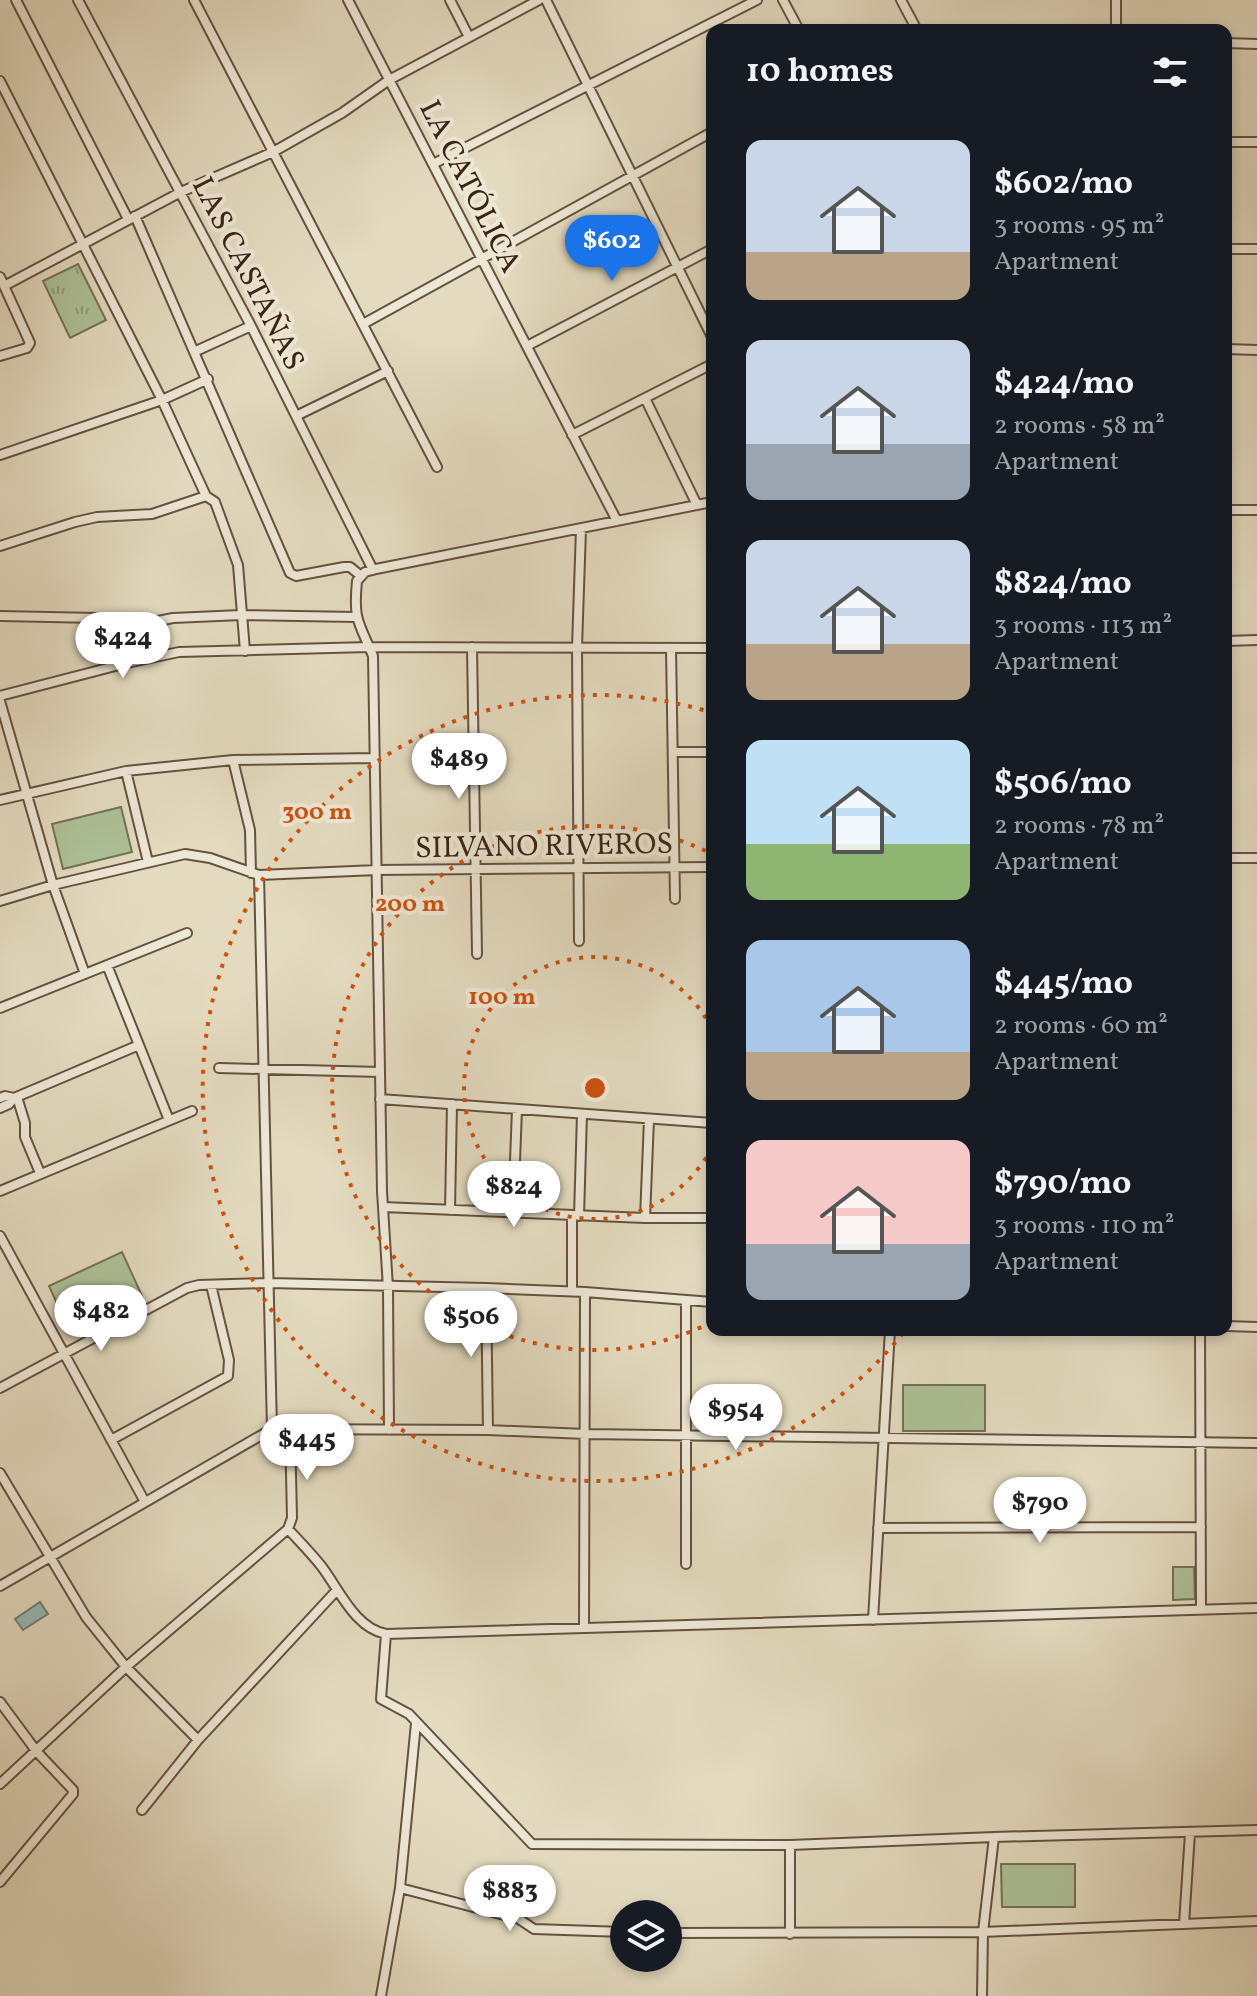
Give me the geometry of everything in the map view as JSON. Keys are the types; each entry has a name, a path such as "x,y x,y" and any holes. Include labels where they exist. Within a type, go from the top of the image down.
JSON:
{"street":[{"path":"16,0 132,218 196,351 290,573 296,576 350,567 361,576"},
{"name":"LAS CASTAÑAS","path":"78,0 251,326 373,570"},
{"path":"194,0 437,467"},
{"name":"LA CATÓLICA","path":"348,0 617,521"},
{"path":"450,0 469,37"},
{"path":"0,356 27,348 30,343 2,281 83,244 181,192 273,152 342,113 389,80 539,0"},
{"path":"546,0 706,325"},
{"path":"710,24 757,0"},
{"path":"783,0 796,24"},
{"path":"901,0 914,24"},
{"path":"1116,0 1116,24"},
{"path":"433,164 706,26"},
{"path":"1232,43 1257,44"},
{"path":"0,81 162,400 206,496 215,502 238,565 245,651"},
{"path":"363,324 706,135"},
{"path":"1232,142 1257,142"},
{"path":"1232,249 1257,249"},
{"path":"527,346 706,252"},
{"path":"196,351 251,326"},
{"path":"1232,349 1257,350"},
{"path":"572,435 706,367"},
{"path":"296,416 388,371"},
{"path":"0,455 162,400 208,379"},
{"path":"645,398 697,505"},
{"path":"0,546 75,522 152,514 206,496"},
{"path":"389,1430 373,656 356,617 357,581 373,570 706,503"},
{"path":"1232,510 1257,510"},
{"path":"579,941 577,647 581,529"},
{"path":"0,616 97,618 133,626 173,618 241,615 356,617"},
{"path":"1232,641 1257,640"},
{"path":"85,974 53,885 0,699 179,652 369,647 706,648"},
{"path":"472,647 477,954"},
{"path":"671,648 675,899"},
{"path":"673,752 706,752"},
{"path":"0,800 126,771 233,760 375,758"},
{"path":"233,760 250,830 255,874 272,1429"},
{"path":"126,771 148,862"},
{"path":"0,901 53,885 185,854 210,858 255,874"},
{"path":"1232,858 1257,858"},
{"name":"SILVANO RIVEROS","path":"255,874 706,867"},
{"path":"0,1008 187,933"},
{"path":"107,965 169,1120"},
{"path":"0,1108 15,1097 139,1045"},
{"path":"219,1068 380,1072"},
{"path":"0,1098 15,1097"},
{"path":"15,1097 25,1123 25,1137 40,1173"},
{"path":"380,1099 706,1123"},
{"path":"450,1210 452,1104"},
{"path":"513,1213 517,1109"},
{"path":"0,1191 192,1111"},
{"path":"572,1291 582,1114"},
{"path":"645,1218 649,1119"},
{"path":"383,1207 576,1216 706,1218"},
{"path":"0,1236 145,1502"},
{"path":"0,1388 187,1288 211,1285 269,1283 486,1288 706,1302"},
{"path":"111,1440 228,1376 229,1360 211,1285"},
{"path":"486,1288 488,1430"},
{"path":"584,1628 585,1292"},
{"path":"686,1301 686,1564"},
{"path":"1232,1326 1257,1327"},
{"path":"873,1620 890,1336"},
{"path":"1200,1336 1201,1609"},
{"path":"0,1586 272,1429 1257,1443"},
{"path":"0,1784 126,1667 288,1529 292,1518 290,1430"},
{"path":"0,1473 76,1602 126,1667 198,1740"},
{"path":"878,1528 1201,1527"},
{"path":"288,1529 322,1567 362,1622 375,1632 386,1634 1257,1608"},
{"path":"142,1810 198,1740 337,1590"},
{"path":"386,1634 381,1699 409,1714 532,1844 790,1845 1257,1830"},
{"path":"0,1702 37,1752 71,1787 73,1794 0,1882"},
{"path":"381,1996 400,1888 416,1723"},
{"path":"1184,1924 1190,1833"},
{"path":"982,1996 983,1932 994,1837"},
{"path":"790,1845 790,1934"},
{"path":"400,1888 519,1919 534,1929 610,1932"},
{"path":"682,1933 983,1932 1257,1921"}],"green space":[{"path":"78,264 106,320 70,338 43,281"},
{"path":"121,807 132,852 63,869 52,824"},
{"path":"122,1252 143,1298 70,1332 49,1286"},
{"path":"903,1385 985,1385 985,1431 903,1431"},
{"path":"1173,1567 1194,1567 1195,1599 1173,1600"},
{"path":"1001,1864 1075,1864 1075,1907 1002,1907"}],"water":[{"path":"40,1602 48,1614 23,1630 15,1619"}]}
